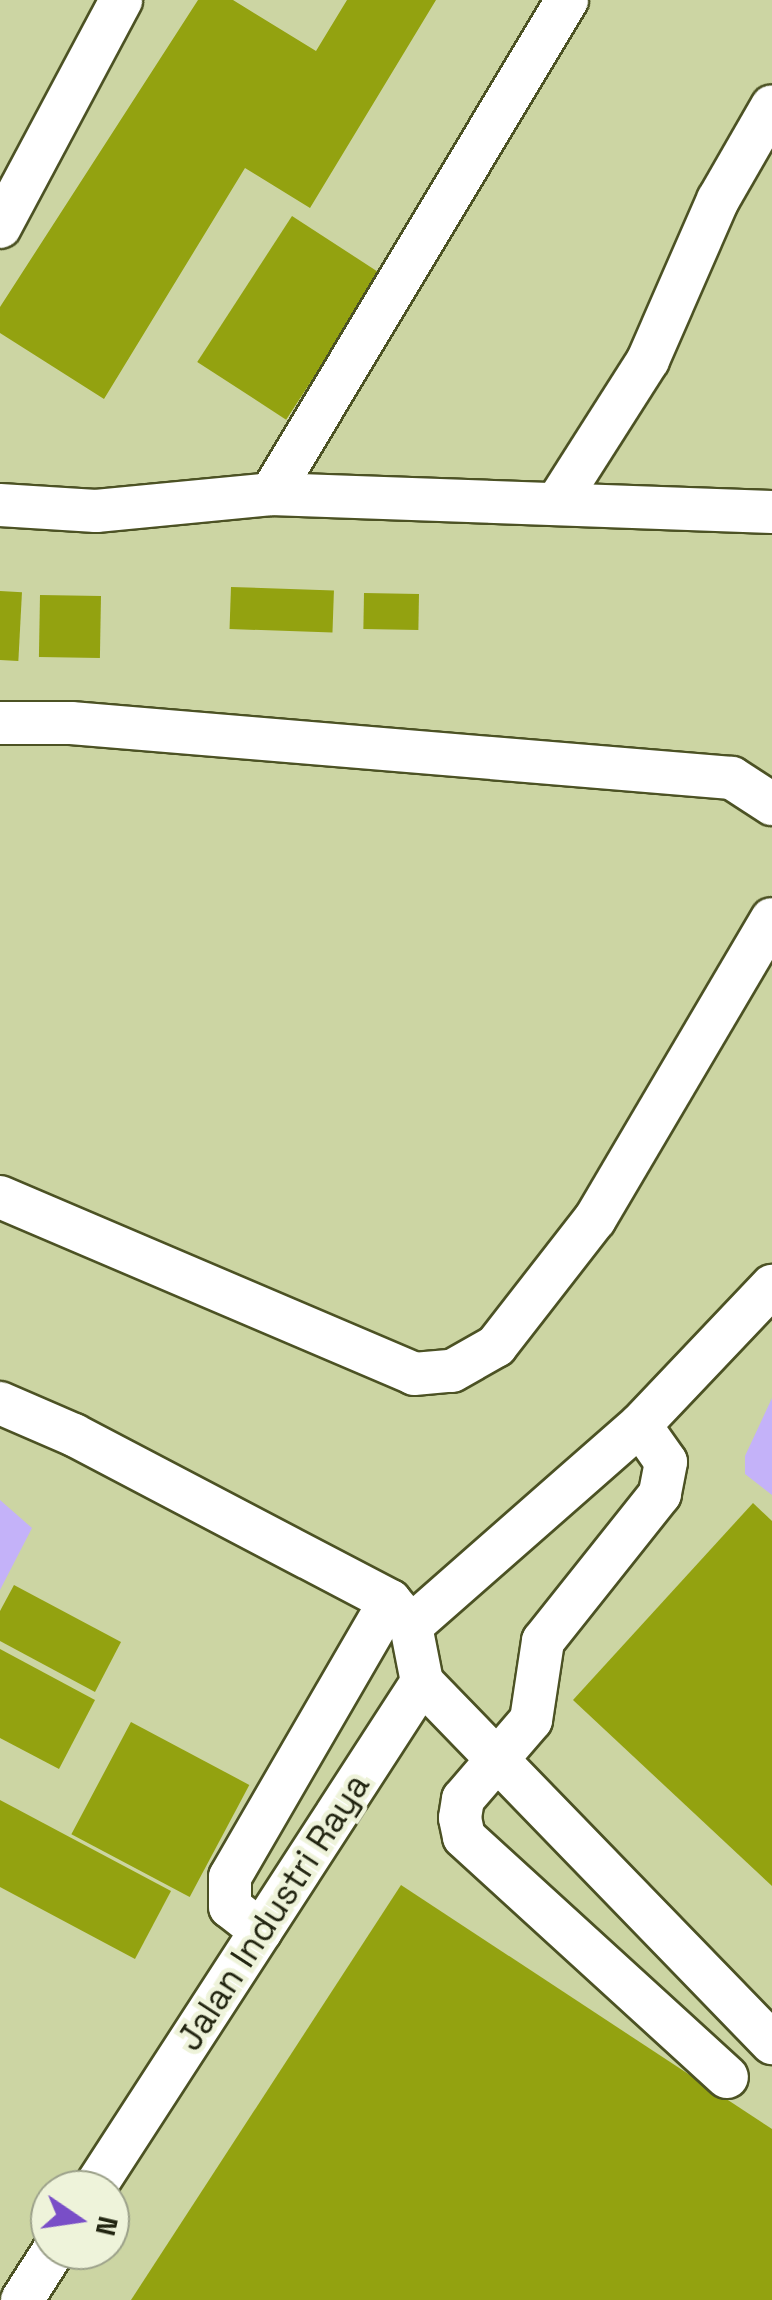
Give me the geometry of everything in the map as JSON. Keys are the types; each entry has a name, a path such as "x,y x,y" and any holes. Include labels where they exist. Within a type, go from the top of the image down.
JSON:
{"lane":[{"path":"0,228 121,0"},
{"path":"271,494 567,0"},
{"path":"556,503 648,360 718,200 772,106"},
{"path":"0,504 96,511 271,494 772,512"},
{"path":"0,723 71,722 732,778 772,804"},
{"path":"0,1198 414,1374 452,1370 496,1346 595,1219 772,918"},
{"path":"246,1920 230,1877 400,1613 640,1425 772,1286"},
{"path":"0,1404 74,1435 400,1613 422,1682 494,1762 772,2043"},
{"path":"640,1425 666,1462 660,1494 543,1641 531,1720 463,1799 464,1836 727,2078"},
{"name":"Jalan Industri Raya","path":"104,2170 246,1920 422,1682"},
{"path":"22,2300 41,2270"}],"shaded area":[{"path":"772,1398 772,1495 745,1474 745,1456"},
{"path":"0,1500 32,1528 0,1590"}],"building":[{"path":"198,0 233,0 316,51 347,0 436,0 310,208 245,168 104,399 0,333 0,307"},
{"path":"292,216 381,274 286,420 197,362"},
{"path":"231,587 334,591 332,633 230,629"},
{"path":"0,591 22,592 18,661 0,660"},
{"path":"364,593 419,594 418,630 363,629"},
{"path":"40,595 101,596 100,658 39,657"},
{"path":"753,1503 772,1521 772,1886 573,1700"},
{"path":"14,1585 121,1642 95,1692 0,1641 0,1611"},
{"path":"0,1649 95,1700 59,1769 0,1738"},
{"path":"131,1722 249,1785 190,1897 71,1834"},
{"path":"0,1800 171,1891 135,1959 0,1887"},
{"path":"401,1885 772,2129 772,2300 131,2300"}]}
